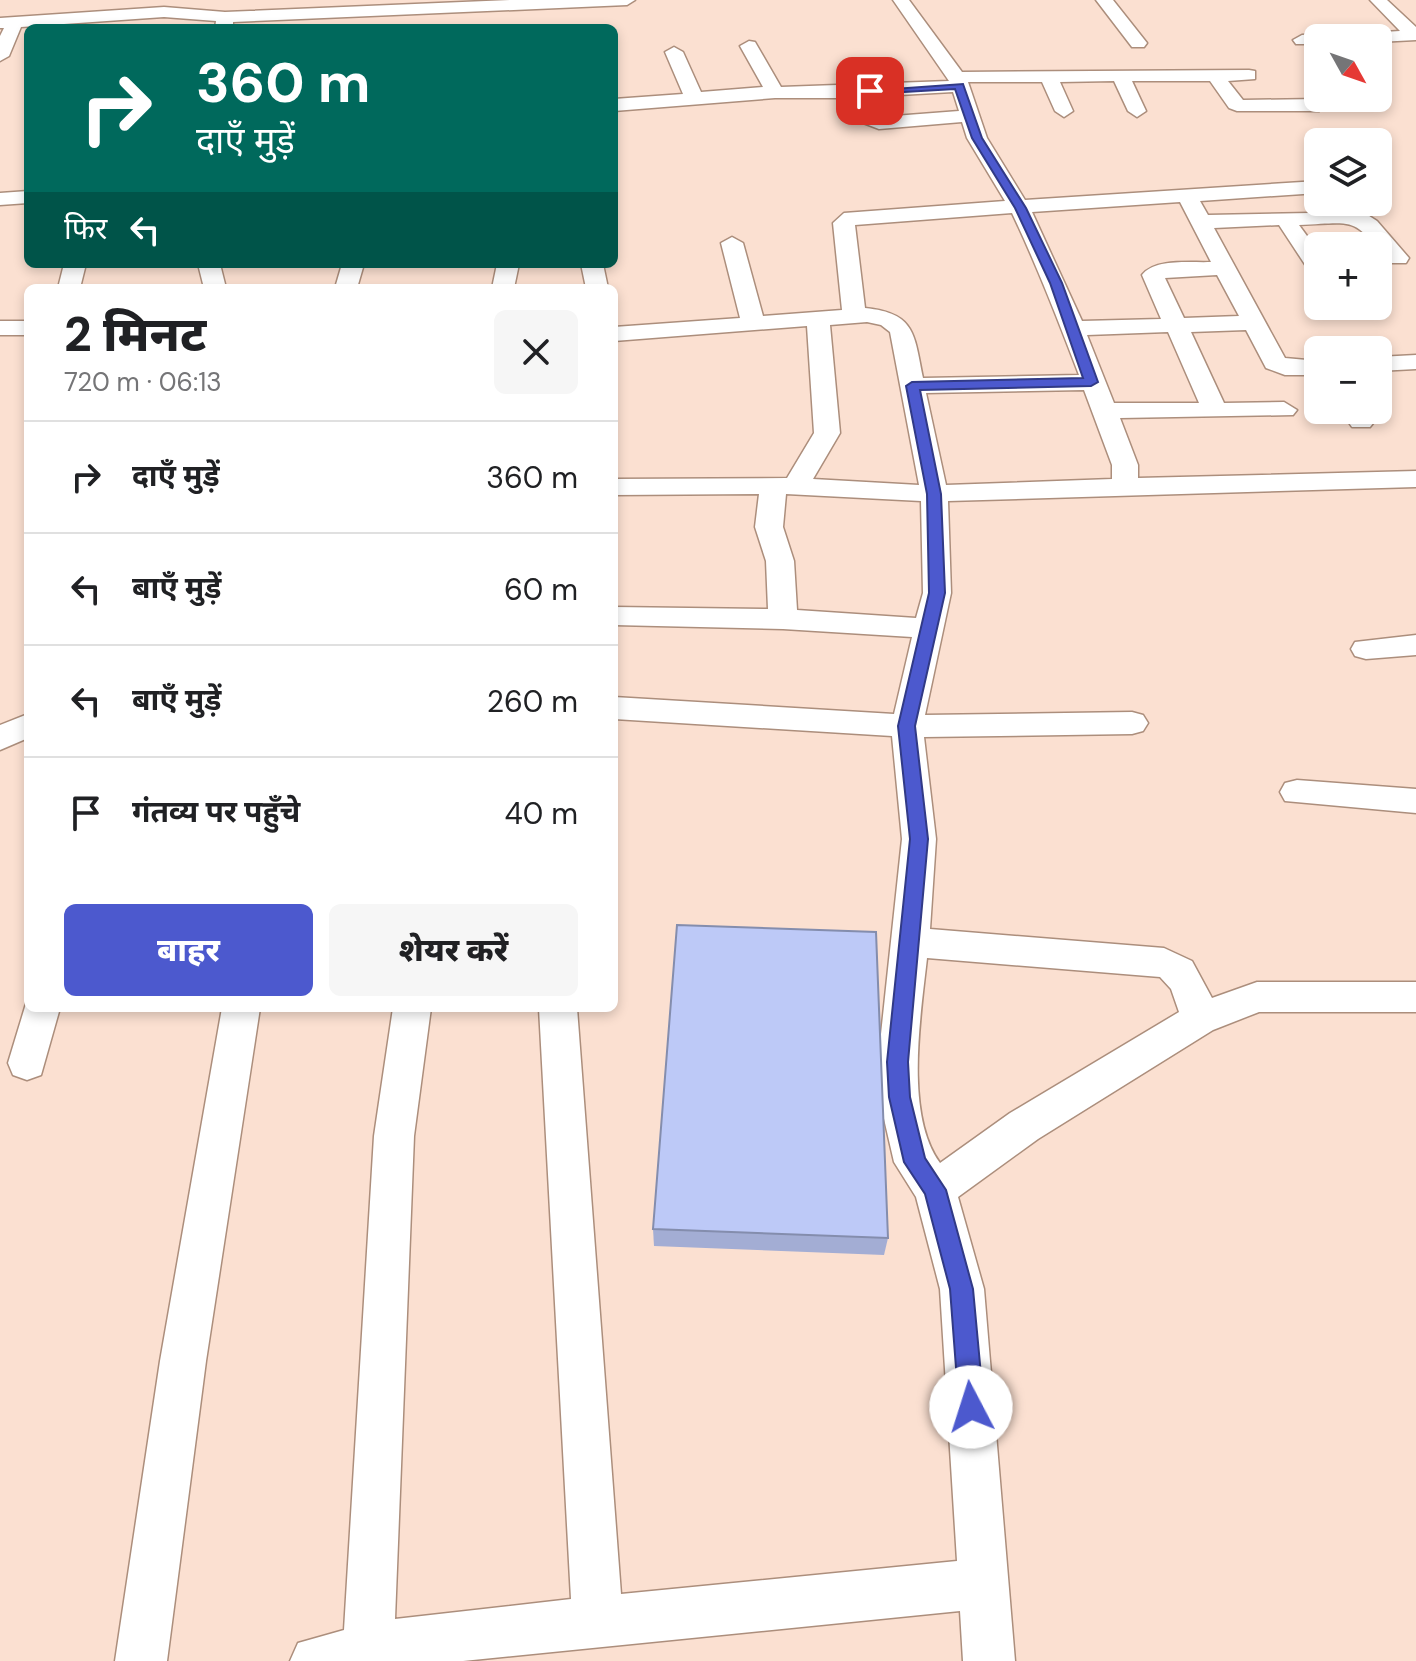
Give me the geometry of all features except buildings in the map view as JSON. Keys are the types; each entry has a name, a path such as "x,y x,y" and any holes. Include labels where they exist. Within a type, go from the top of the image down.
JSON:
{"street":[{"path":"0,56 8,22 89,23 178,11 226,15 360,11 447,4 627,0"},
{"path":"901,0 958,81 967,116 1020,208 1056,283 1070,328 1125,465 1125,486"},
{"path":"1104,0 1138,43"},
{"path":"1378,0 1414,35 1392,36"},
{"path":"520,24 526,4"},
{"path":"360,11 365,24"},
{"path":"749,46 775,92"},
{"path":"674,52 694,98"},
{"path":"619,105 775,92 852,92 958,81 1249,75"},
{"path":"1216,76 1236,104 1244,107 1304,105"},
{"path":"1049,78 1064,111"},
{"path":"1121,78 1137,111"},
{"path":"852,92 865,117 879,123 967,116"},
{"path":"854,316 847,219 1304,188"},
{"path":"1187,196 1275,363 1285,368 1304,368"},
{"path":"0,199 24,197"},
{"path":"1201,222 1356,216 1370,225 1398,258"},
{"path":"1284,218 1304,247"},
{"path":"732,243 753,323"},
{"path":"1215,410 1153,275 1156,272 1225,268"},
{"path":"618,334 854,316 879,316 896,324 934,494 937,593 907,726 919,839 897,1062 899,1097 915,1162 935,1190 962,1289 986,1583 989,1661"},
{"path":"783,619 780,561 769,527 784,486 827,433 818,318"},
{"path":"1070,328 1255,323"},
{"path":"0,328 24,328"},
{"path":"912,386 1091,382"},
{"path":"1103,411 1284,410"},
{"path":"618,487 784,486 934,494 1125,486 1415,481"},
{"path":"618,616 783,619 929,629"},
{"path":"1366,649 1416,645"},
{"path":"618,708 907,726 1132,723"},
{"path":"0,739 24,727"},
{"path":"1297,792 1416,801"},
{"path":"911,942 1164,963 1177,967 1185,975 1200,1019"},
{"path":"935,1190 1024,1126 1200,1019 1257,997 1416,997"},
{"path":"27,1063 40,1012"},
{"path":"141,1661 183,1361 240,1012"},
{"path":"368,1651 394,1136 411,1012"},
{"path":"558,1012 598,1622"},
{"path":"316,1661 418,1640 986,1583"}],"route":[{"path":"870,91 959,86 977,138 1020,208 1056,283 1091,382 912,386 934,494 937,593 907,726 919,839 917,885 897,1062 899,1097 915,1162 935,1190 962,1289 971,1407"}]}
